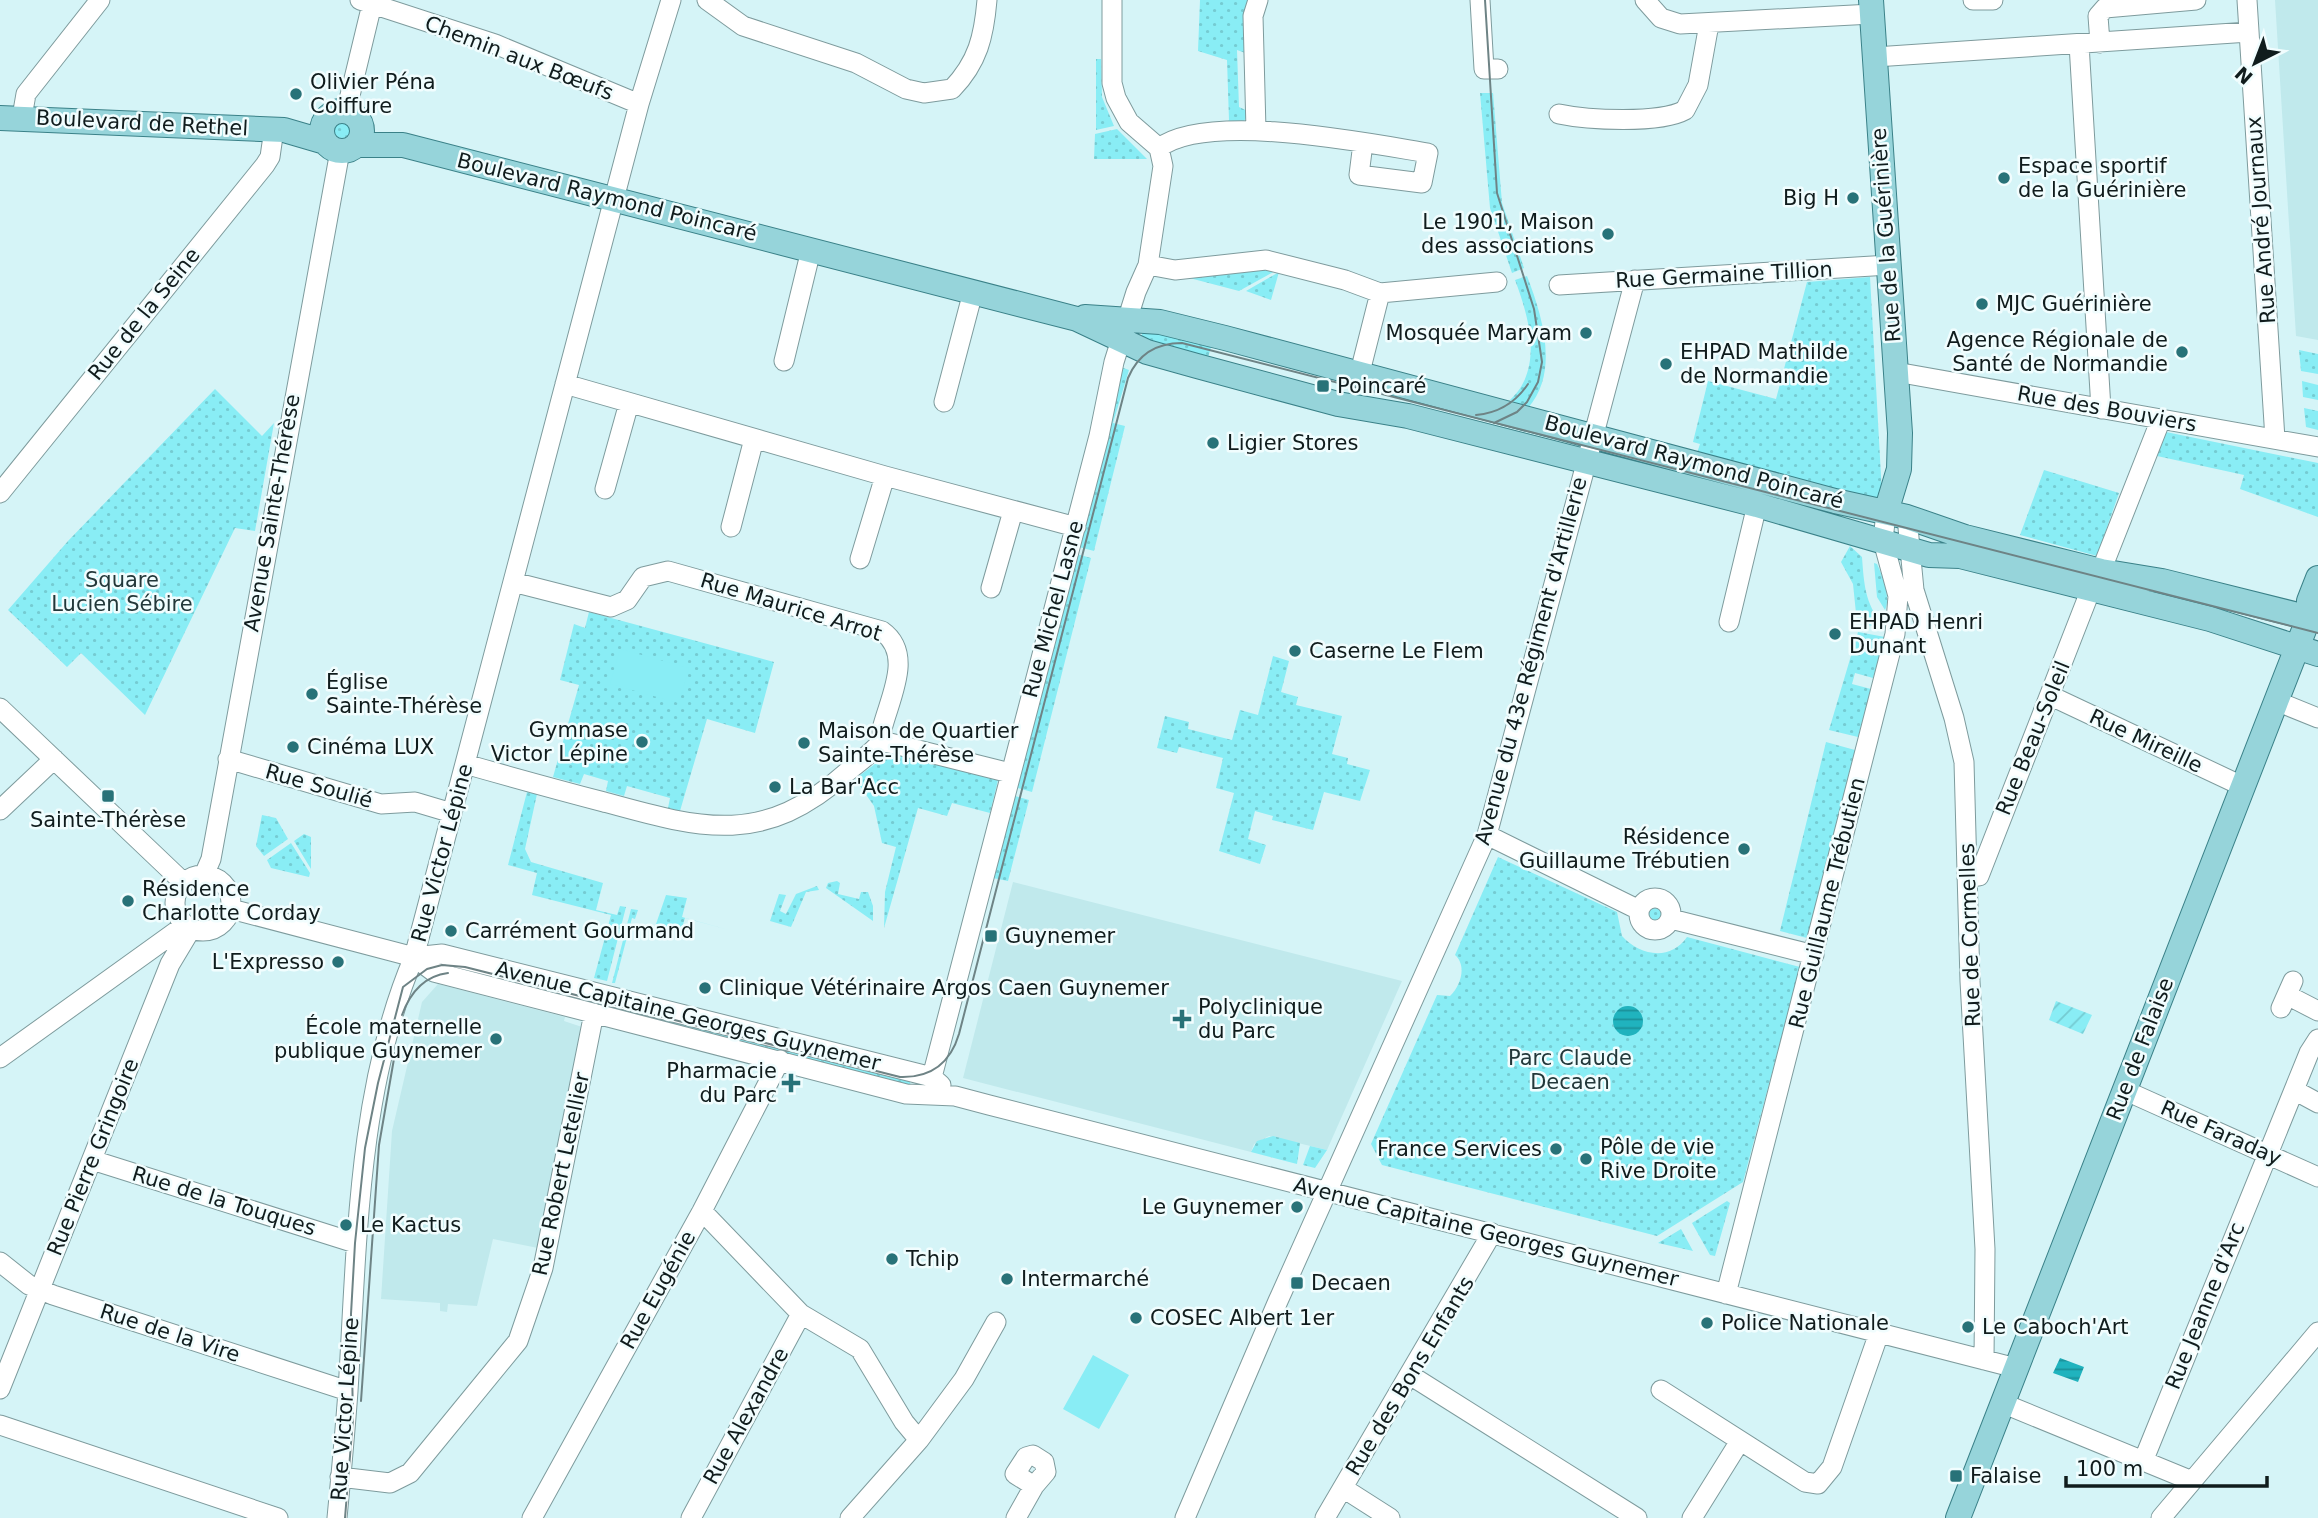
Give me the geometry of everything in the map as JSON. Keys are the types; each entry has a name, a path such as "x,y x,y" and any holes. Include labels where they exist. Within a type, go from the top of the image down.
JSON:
{"main road":[{"name":"Rue de la Guérinière","path":"1871,7 1900,433 1897,514"},
{"name":"Boulevard de Rethel","path":"11,118 279,129 295,124 342,132"},
{"name":"Boulevard Raymond Poincaré","path":"342,132 393,136 403,145 1124,331 1156,355 1338,404 1408,416 1757,505 1831,525 1865,539 1908,547 1929,555 1960,556 2096,580 2162,580 2315,615"},
{"name":"Boulevard Raymond Poincaré","path":"1124,331 1168,324 1897,514 2307,651"},
{"name":"Rue de Falaise","path":"1958,1518 2276,701 2307,651 2315,615 2309,601 2318,578"}],"street":[{"path":"11,118 26,94 100,0"},
{"name":"Rue Victor Lépine","path":"337,1518 348,1391 355,1243 370,1124 399,992 414,957 639,104 671,0"},
{"path":"707,0 743,26 856,63 889,82 924,93 952,89 970,68 984,37 987,0"},
{"path":"1112,0 1112,83 1116,98 1129,122 1158,148 1171,139 1185,135 1256,130 1363,143"},
{"path":"1256,130 1253,16 1258,0"},
{"path":"1480,0 1484,69 1498,69"},
{"path":"1645,0 1661,18 1680,24 1709,24 1871,7"},
{"path":"1973,0 1993,0"},
{"path":"2100,43 2098,16 2105,8 2196,0"},
{"name":"Rue André Journaux","path":"2247,0 2275,439"},
{"name":"Chemin aux Bœufs","path":"369,2 495,44 639,104"},
{"name":"Avenue Sainte-Thérèse","path":"204,875 211,859 342,132 369,2"},
{"path":"1559,114 1588,120 1668,116 1685,110 1698,85 1709,24"},
{"path":"1875,57 2249,32"},
{"path":"2079,44 2101,409"},
{"name":"Rue de la Seine","path":"0,493 265,165 279,129"},
{"name":"Rue Michel Lasne","path":"932,1077 1076,527 1124,331 1148,265 1163,166 1158,148"},
{"path":"784,361 811,250"},
{"path":"1148,265 1175,270 1266,260 1345,280 1380,293 1497,282"},
{"name":"Rue Germaine Tillion","path":"1559,285 1888,265"},
{"name":"Avenue du 43e Régiment d'Artillerie","path":"1185,1518 1487,835 1635,280"},
{"path":"944,402 973,292"},
{"path":"1360,372 1380,293"},
{"name":"Rue des Bouviers","path":"1896,372 2318,447"},
{"path":"565,384 885,476 1076,527"},
{"path":"605,489 629,403"},
{"name":"Rue Beau-Soleil","path":"1967,878 1979,876 2161,419"},
{"path":"731,527 754,439"},
{"path":"860,559 885,476"},
{"path":"1730,622 1757,505"},
{"path":"991,588 1013,511"},
{"name":"Rue Guillaume Trébutien","path":"1726,1294 1897,623 1898,596 1883,541 1897,514"},
{"name":"Rue de Cormelles","path":"1897,514 1908,547 1914,590 1954,718 1964,762 1970,981 1985,1248 1984,1360"},
{"name":"Rue Maurice Arrot","path":"513,582 611,607 627,600 643,577 668,571 882,631 897,644 900,660 882,729 882,741"},
{"path":"1897,623 1909,611 1923,620"},
{"name":"Rue Mireille","path":"2050,695 2242,786"},
{"path":"2276,701 2318,718"},
{"path":"0,708 184,883"},
{"path":"465,764 686,824 735,827 760,822 800,807 829,788 882,741 1010,773"},
{"path":"0,810 54,759"},
{"name":"Rue Soulié","path":"228,759 381,804 415,802 452,813"},
{"path":"1487,835 1639,910 1640,920 1650,930 1665,928 1671,919 1814,955"},
{"path":"0,1058 188,927 214,930 226,920 231,909 231,898 225,885 204,875 184,883 175,901 177,914 188,927"},
{"name":"Avenue Capitaine Georges Guynemer","path":"231,909 414,957 442,954 932,1077 955,1097"},
{"name":"Rue Pierre Gringoire","path":"0,1388 170,964 188,927"},
{"name":"Avenue Capitaine Georges Guynemer","path":"414,957 434,972 906,1094 955,1097 2016,1368"},
{"path":"2287,995 2318,1011"},
{"name":"Rue Robert Letellier","path":"340,1477 390,1483 410,1473 518,1341 543,1268 594,1013"},
{"name":"Rue Jeanne d'Arc","path":"2144,1459 2267,1154 2318,1039"},
{"name":"Rue Eugénie","path":"532,1518 702,1212 780,1060"},
{"name":"Rue Faraday","path":"2124,1090 2318,1177"},
{"path":"2294,1090 2318,1103"},
{"name":"Rue de la Touques","path":"92,1160 355,1243"},
{"path":"702,1212 801,1314 860,1349 904,1422 919,1440"},
{"name":"Rue des Bons Enfants","path":"1325,1518 1492,1233"},
{"name":"Rue de la Vire","path":"0,1262 40,1290 348,1391"},
{"name":"Rue Alexandre","path":"691,1518 801,1314"},
{"path":"850,1518 919,1440 964,1379 996,1322"},
{"path":"2161,1518 2318,1332"},
{"path":"1661,1390 1805,1482 1818,1484 1832,1467 1855,1408 1879,1333"},
{"path":"1410,1375 1637,1518"},
{"path":"2003,1403 2192,1480"},
{"path":"0,1425 278,1518"},
{"path":"1692,1518 1740,1441"},
{"path":"1016,1518 1034,1486"},
{"path":"1343,1488 1390,1518"}],"shaded area":[{"path":"2275,0 2318,0 2318,340 2296,336"},
{"name":"Polyclinique du Parc","path":"1013,882 1402,981 1327,1150 1269,1136 1254,1144 1251,1152 963,1078"},
{"path":"438,984 565,1017 564,1021 582,1027 538,1248 493,1239 477,1306 448,1304 447,1312 440,1311 440,1303 381,1299 392,1131 422,1002"},
{"path":"1628,1006 1638,1011 1643,1021 1638,1031 1628,1036 1618,1031 1613,1021 1618,1011"},
{"path":"2060,1358 2084,1367 2078,1382 2053,1373"}],"green space":[{"path":"1200,0 1251,0 1248,54 1237,50 1239,107 1250,112 1242,124 1224,125 1229,120 1227,60 1198,51"},
{"path":"1096,59 1101,59 1102,97 1114,126 1096,130"},
{"path":"1480,93 1493,93 1502,203 1524,268 1512,273 1490,208"},
{"path":"339,122 345,122 350,130 348,136 339,138 334,133 334,127"},
{"path":"1117,129 1147,159 1094,159 1095,134"},
{"path":"1279,269 1239,291 1178,275"},
{"path":"1279,272 1271,300 1246,291"},
{"path":"1527,276 1542,325 1546,361 1538,394 1528,408 1510,400 1521,387 1530,358 1529,326 1515,280"},
{"path":"1870,277 1882,494 1875,500 1697,453 1700,444 1693,442 1708,381 1776,399 1807,282"},
{"path":"1144,328 1213,340 1206,365 1141,337"},
{"path":"2299,350 2318,354 2318,374 2301,371"},
{"path":"1121,367 1129,370 1113,423 1125,426 1094,551 1075,546"},
{"path":"2302,381 2318,385 2318,400 2303,397"},
{"name":"Square Lucien Sébire","path":"215,389 262,436 274,423 255,531 235,528 145,715 81,653 67,667 8,610 68,541"},
{"path":"2304,408 2318,411 2318,430 2306,427"},
{"path":"2166,432 2318,463 2318,517 2240,489 2244,475 2157,456"},
{"path":"2044,470 2119,493 2097,556 2020,535"},
{"path":"1850,546 1862,557 1866,593 1882,624 1879,627 1857,623 1853,584 1841,562"},
{"path":"1073,553 1091,558 1032,792 1014,787"},
{"path":"1874,563 1877,564 1886,587 1885,610 1877,597"},
{"path":"589,612 774,662 755,733 707,719 680,811 668,808 670,798 627,786 624,796 606,791 608,781 584,774 580,784 553,777 579,685 560,680 574,624 585,628"},
{"path":"1858,632 1885,637 1873,678 1855,673 1852,684 1871,689 1858,737 1829,730"},
{"path":"620,649 689,668 679,703 610,684"},
{"path":"1273,656 1289,661 1281,692 1298,697 1296,705 1342,716 1332,754 1348,758 1347,764 1370,770 1360,801 1324,792 1313,830 1272,820 1273,816 1255,811 1248,839 1266,845 1260,864 1219,851 1234,793 1216,788 1223,758 1179,747 1177,753 1157,748 1165,716 1189,722 1188,729 1232,740 1240,710 1258,715"},
{"path":"1826,742 1855,750 1807,938 1780,931"},
{"path":"891,752 998,780 990,813 952,803 947,816 918,808 884,928 885,892 896,847 882,843 874,806 855,779"},
{"path":"527,792 537,794 525,849 531,862 603,883 596,910 617,915 620,906 626,907 607,981 594,978 611,915 532,895 537,873 508,865"},
{"path":"1012,795 1029,800 1008,881 993,878"},
{"path":"262,815 276,818 288,839 264,856 256,846"},
{"path":"304,834 311,837 311,869 294,841"},
{"path":"291,843 310,873 309,877 271,868 267,860"},
{"name":"Parc Claude Decaen","path":"1498,857 1617,912 1622,936 1637,948 1663,953 1680,945 1687,937 1800,967 1743,1182 1657,1236 1382,1165 1371,1144 1437,995 1450,996 1460,981 1461,964 1455,955"},
{"path":"828,883 840,883 838,894 859,899 861,892 868,892 873,906 873,921 826,888"},
{"path":"817,886 819,890 806,892 791,927 770,921 779,894 786,895 780,911 786,914 796,894"},
{"path":"666,895 687,898 682,917 729,930 685,918 681,931 656,924"},
{"path":"1654,905 1661,908 1664,915 1661,922 1654,925 1647,922 1644,915 1647,908"},
{"path":"631,909 638,910 635,919 632,918 615,983 612,983"},
{"path":"486,969 909,1077 912,1092 478,980"},
{"path":"2056,1001 2092,1015 2083,1034 2049,1020"},
{"path":"1273,1136 1300,1143 1297,1164 1251,1152 1257,1141"},
{"path":"1310,1146 1327,1150 1315,1168 1303,1165"},
{"path":"1727,1201 1730,1203 1715,1256 1710,1255 1692,1223"},
{"path":"1681,1229 1693,1251 1658,1243"},
{"path":"1093,1355 1129,1375 1099,1429 1063,1409"}],"tram line":[{"path":"1485,0 1497,193 1534,309 1542,362 1538,382 1527,402 1517,412 1494,423"},
{"path":"345,1518 353,1419 351,1314 365,1148 378,1083 403,987 427,969 442,965 465,967 900,1077 921,1075 938,1067 950,1054 959,1034 1128,378 1137,362 1157,348 1182,343 2318,633"},
{"path":"1476,415 1492,412 1506,405 1528,384"},
{"path":"402,1015 419,987 432,978 448,973"},
{"path":"361,1401 379,1145 395,1053"}],"place":[{"name":"Olivier Péna Coiffure","path":"296,94"},
{"name":"Espace sportif de la Guérinière","path":"2004,178"},
{"name":"Big H","path":"1853,198"},
{"name":"Le 1901, Maison des associations","path":"1608,234"},
{"name":"MJC Guérinière","path":"1982,304"},
{"name":"Mosquée Maryam","path":"1586,333"},
{"name":"Agence Régionale de Santé de Normandie","path":"2182,352"},
{"name":"EHPAD Mathilde de Normandie","path":"1666,364"},
{"name":"Poincaré","path":"1323,386"},
{"name":"Ligier Stores","path":"1213,443"},
{"name":"EHPAD Henri Dunant","path":"1835,634"},
{"name":"Caserne Le Flem","path":"1295,651"},
{"name":"Église Sainte-Thérèse","path":"312,694"},
{"name":"Gymnase Victor Lépine","path":"642,742"},
{"name":"Maison de Quartier Sainte-Thérèse","path":"804,743"},
{"name":"Cinéma LUX","path":"293,747"},
{"name":"La Bar'Acc","path":"775,787"},
{"name":"Sainte-Thérèse","path":"108,796"},
{"name":"Résidence Guillaume Trébutien","path":"1744,849"},
{"name":"Résidence Charlotte Corday","path":"128,901"},
{"name":"Carrément Gourmand","path":"451,931"},
{"name":"Guynemer","path":"991,936"},
{"name":"L'Expresso","path":"338,962"},
{"name":"Clinique Vétérinaire Argos Caen Guynemer","path":"705,988"},
{"name":"Polyclinique du Parc","path":"1182,1019"},
{"name":"École maternelle publique Guynemer","path":"496,1039"},
{"name":"Pharmacie du Parc","path":"791,1083"},
{"name":"France Services","path":"1556,1149"},
{"name":"Pôle de vie Rive Droite","path":"1586,1159"},
{"name":"Le Guynemer","path":"1297,1207"},
{"name":"Le Kactus","path":"346,1225"},
{"name":"Tchip","path":"892,1259"},
{"name":"Intermarché","path":"1007,1279"},
{"name":"Decaen","path":"1297,1283"},
{"name":"COSEC Albert 1er","path":"1136,1318"},
{"name":"Police Nationale","path":"1707,1323"},
{"name":"Le Caboch'Art","path":"1968,1327"},
{"name":"Falaise","path":"1956,1476"}]}
